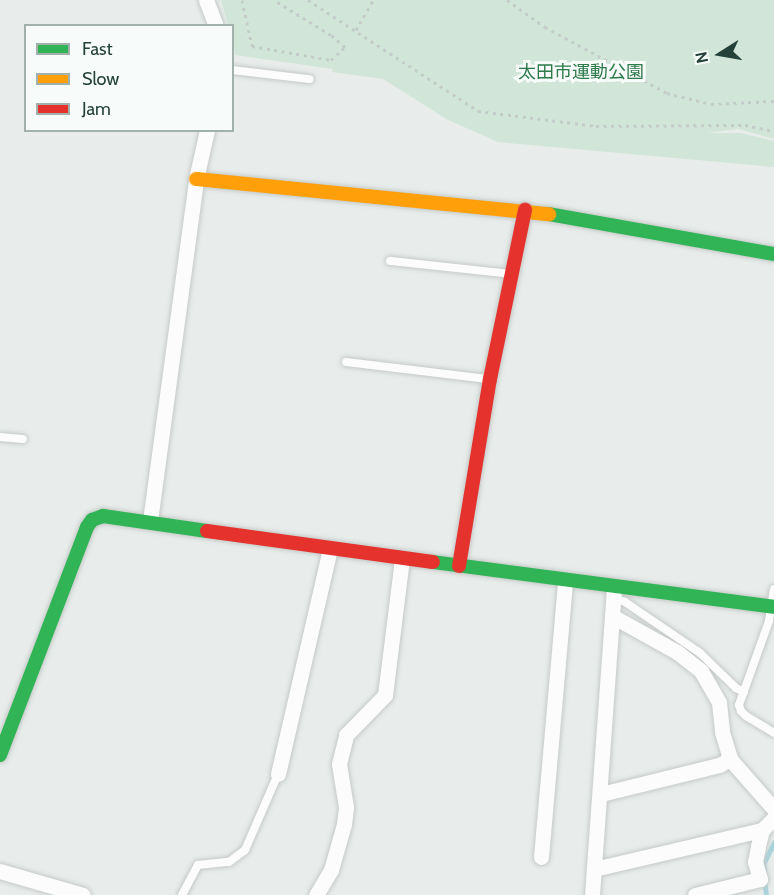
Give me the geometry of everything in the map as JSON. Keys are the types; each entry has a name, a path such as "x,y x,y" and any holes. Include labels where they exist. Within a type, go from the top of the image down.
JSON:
{"street":[{"path":"206,0 215,24"},
{"path":"150,521 196,179 207,132"},
{"path":"196,179 525,210 774,254"},
{"path":"459,566 490,379 525,210"},
{"path":"0,755 87,527 92,520 103,516 565,580 614,593 773,607"},
{"path":"278,774 330,549"},
{"path":"316,895 331,870 344,824 346,807 339,764 346,735 385,695 402,558"},
{"path":"541,856 565,580"},
{"path":"592,895 614,593"},
{"path":"612,616 677,652 701,671 719,702 722,732 730,759 774,808"},
{"path":"601,794 708,768 730,759"},
{"path":"594,869 762,830 774,818"},
{"path":"762,830 755,862 762,895"},
{"path":"0,871 83,895"},
{"path":"695,895 760,879"}],"lane":[{"path":"234,70 309,79"},
{"path":"390,261 512,275"},
{"path":"346,362 490,379"},
{"path":"0,437 23,439"},
{"path":"774,589 773,607 758,656 739,705 741,711 774,733"},
{"path":"614,593 693,648 744,692"},
{"path":"182,895 198,865 204,862 229,862 245,850 278,774"}],"path":[{"path":"242,0 252,46 331,60 345,47 331,35 274,0"},
{"path":"308,0 478,111 596,126 745,125 774,131"},
{"path":"356,30 373,0"},
{"path":"507,0 545,27 667,93 711,104 774,101"}],"green space":[{"name":"太田市運動公園","path":"221,0 774,0 774,139 738,129 707,133 741,133 774,141 774,167 498,142 448,120 383,79 332,72 333,69 235,55 234,24 228,24"}],"waterway":[{"path":"764,869 763,864 774,842"},
{"path":"764,879 766,895"}],"traffic: fast":[{"path":"549,214 774,254"},
{"path":"0,755 87,527 92,520 103,516 207,531"},
{"path":"433,562 774,607"}],"traffic: slow":[{"path":"196,179 549,214"}],"traffic: jam":[{"path":"459,566 490,379 525,210"},
{"path":"207,531 433,562"}]}
